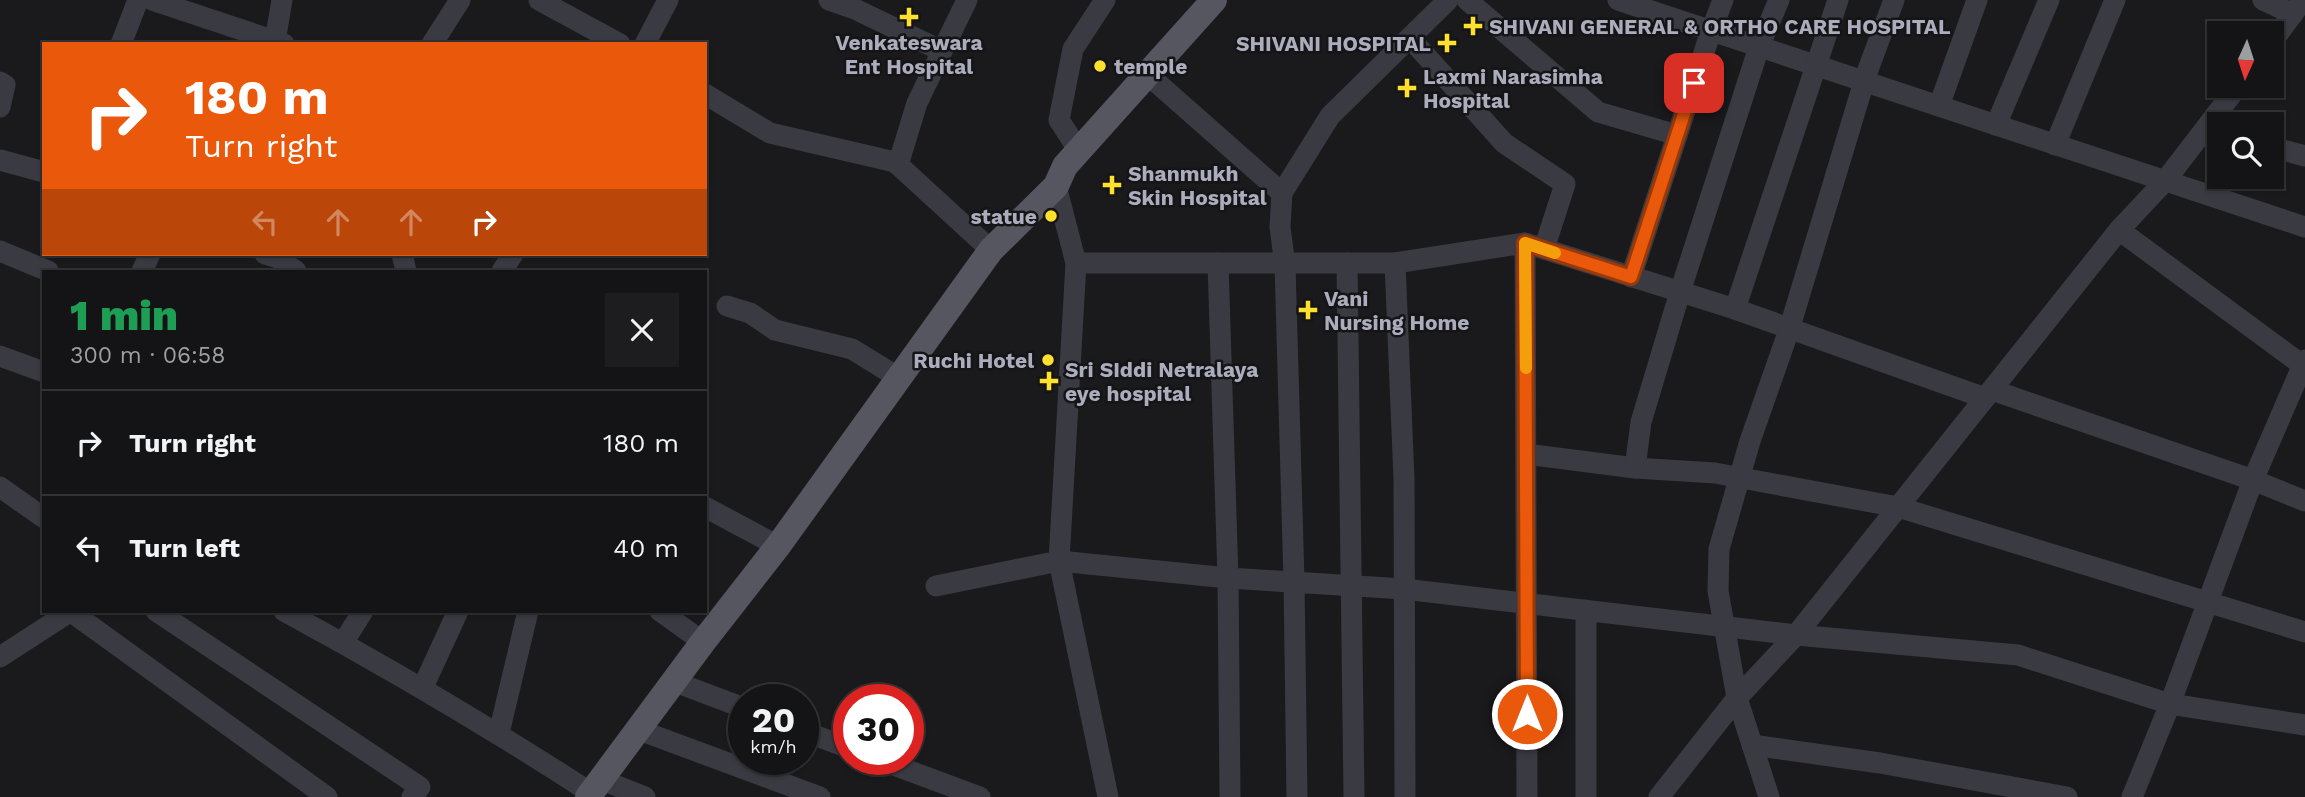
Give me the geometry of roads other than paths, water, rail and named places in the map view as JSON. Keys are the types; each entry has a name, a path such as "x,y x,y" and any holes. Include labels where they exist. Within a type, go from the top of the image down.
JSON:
{"main road":[{"path":"594,790 778,546 991,250 1056,186 1065,166 1214,0"}],"street":[{"path":"122,42 138,0"},
{"path":"152,0 227,35 280,42 282,0"},
{"path":"433,42 460,0"},
{"path":"539,0 616,42"},
{"path":"646,42 668,0"},
{"path":"829,0 855,9 942,51"},
{"path":"898,165 917,103 967,0"},
{"path":"1079,151 1059,120 1073,49 1105,0"},
{"path":"1297,797 1285,265 1280,227 1282,194 1330,116 1448,0"},
{"path":"1466,0 1598,112 1677,135"},
{"path":"1618,0 1668,8 1711,31 2305,228"},
{"path":"1631,277 1723,0"},
{"path":"1635,468 1641,422 1680,292 1759,47 1779,0"},
{"path":"1735,309 1838,0"},
{"path":"1769,797 1737,698 1718,591 1719,549 1864,82 1894,0"},
{"path":"1939,106 1977,0"},
{"path":"1996,125 2049,0"},
{"path":"2056,145 2115,0"},
{"path":"2263,0 2298,7 2284,26"},
{"path":"1410,37 1504,143 1565,184 1534,246 1526,454 1527,797"},
{"path":"1147,74 1282,194"},
{"path":"0,82 5,85 0,107"},
{"path":"707,95 770,133 895,162 991,250"},
{"path":"1659,797 1737,698 1796,635 2119,230 2207,136"},
{"path":"2284,150 2305,156"},
{"path":"0,160 42,171"},
{"path":"1056,186 1076,263 1059,561 1108,797"},
{"path":"2119,230 2304,364 2253,480 2170,704 2132,797"},
{"path":"1076,263 1395,263 1534,246 1735,309 1789,330 1989,393 2253,480 2305,500"},
{"path":"0,250 43,262"},
{"path":"272,256 295,270"},
{"path":"1218,263 1228,578 1230,797"},
{"path":"1347,263 1354,797"},
{"path":"1395,263 1404,479 1405,797"},
{"path":"727,306 750,313 775,330 852,349 899,378"},
{"path":"0,356 42,371"},
{"path":"1526,454 1635,468 1715,472 1898,507 2305,632"},
{"path":"0,486 42,516"},
{"path":"707,508 778,546"},
{"path":"936,586 1059,561 1228,578 1405,589 1796,635 2018,655 2170,704 2305,725"},
{"path":"1586,610 1586,797"},
{"path":"0,657 68,613"},
{"path":"74,613 327,797"},
{"path":"159,613 423,794"},
{"path":"288,613 423,687 594,790 645,797"},
{"path":"343,643 362,613"},
{"path":"423,687 457,613"},
{"path":"499,733 528,613"},
{"path":"663,613 703,642"},
{"path":"675,682 728,702"},
{"path":"639,730 820,797"},
{"path":"1752,745 1880,763 2067,797"},
{"path":"920,775 979,797"}],"place":[{"name":"Venkateswara Ent Hospital","path":"909,17"},
{"name":"SHIVANI GENERAL & ORTHO CARE HOSPITAL","path":"1473,26"},
{"name":"SHIVANI HOSPITAL","path":"1447,43"},
{"name":"temple","path":"1100,66"},
{"name":"Laxmi Narasimha Hospital","path":"1407,88"},
{"name":"Shanmukh Skin Hospital","path":"1112,185"},
{"name":"statue","path":"1051,216"},
{"name":"Vani Nursing Home","path":"1308,310"},
{"name":"Ruchi Hotel","path":"1048,360"},
{"name":"Sri SIddi Netralaya eye hospital","path":"1049,381"}]}
